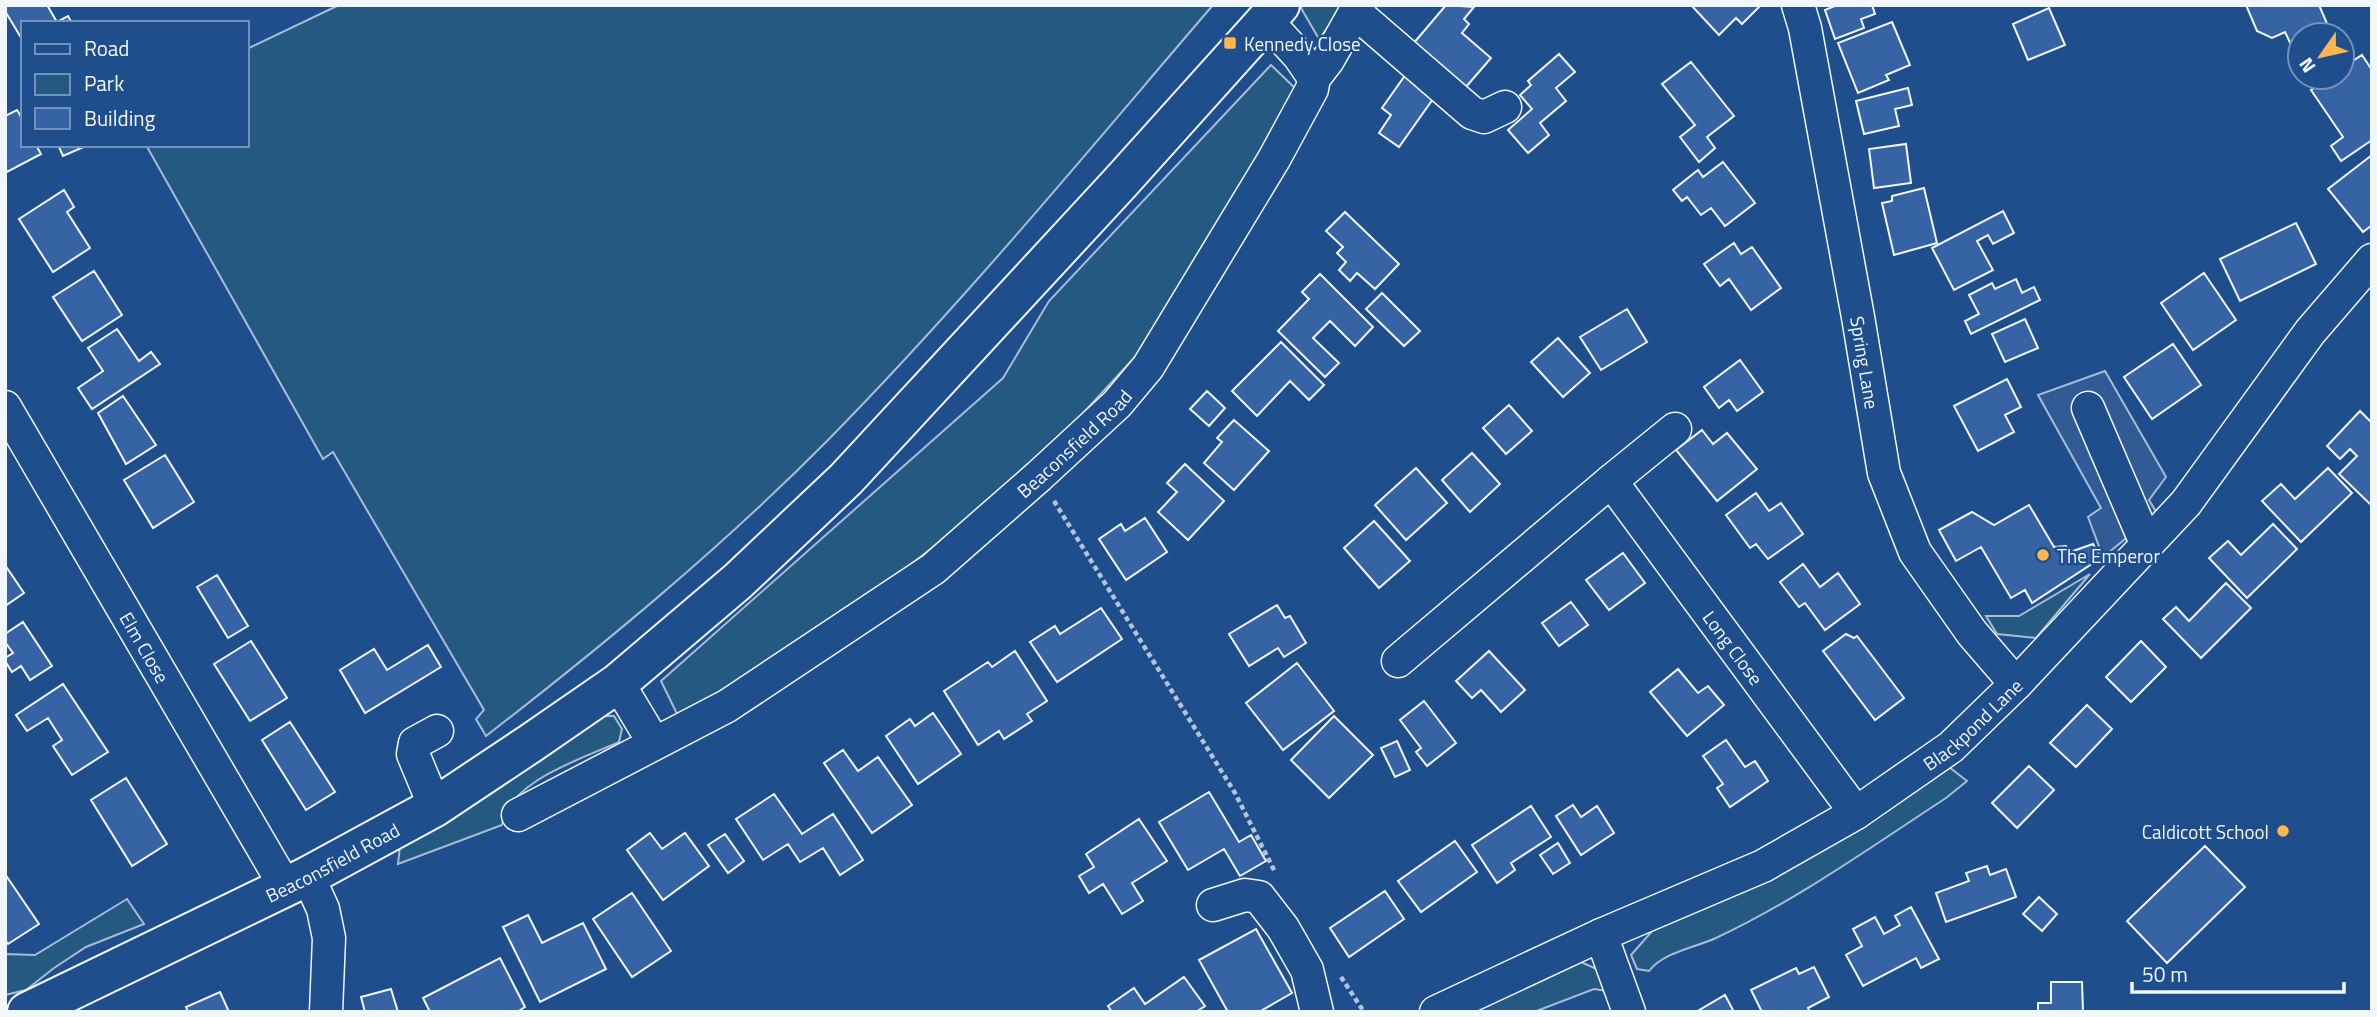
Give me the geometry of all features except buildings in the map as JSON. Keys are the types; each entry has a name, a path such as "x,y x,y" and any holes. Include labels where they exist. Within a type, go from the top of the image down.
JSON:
{"main road":[{"name":"Beaconsfield Road","path":"27,1012 297,881 435,807 618,682 738,581 846,479 1110,194 1272,12"}],"street":[{"name":"Spring Lane","path":"1798,5 1805,28 1884,472 1915,552 1972,633 2017,684"},
{"path":"1314,78 1328,60 1357,9 1472,113 1484,117 1505,107"},
{"name":"Beaconsfield Road","path":"518,815 727,706 933,569 1118,404 1148,367 1274,159 1312,89 1314,78 1272,12"},
{"name":"Blackpond Lane","path":"1436,1012 1601,935 1763,866 1856,813 1951,747 2017,684 2186,503 2310,332 2372,260"},
{"name":"Elm Close","path":"5,407 297,881"},
{"path":"2088,408 2146,543"},
{"path":"1398,661 1675,429"},
{"name":"Long Close","path":"1611,481 1856,813"},
{"path":"618,682 654,743"},
{"path":"435,807 413,754 415,743 437,731"},
{"path":"297,881 323,909 329,938 326,1012"},
{"path":"1213,905 1245,895 1259,897 1283,928 1307,970 1317,1012"},
{"path":"1601,935 1629,1012"}],"path":[{"path":"1038,476 1235,793 1280,882"},
{"path":"1337,971 1364,1012"}],"green space":[{"path":"339,5 1213,5 976,281 827,441 746,519 661,594 486,736 476,719 484,710 333,452 323,459 147,147 248,147 248,49"},
{"path":"1303,5 1345,5 1319,39 1301,8"},
{"path":"1271,65 1298,91 1146,345 1026,475 847,614 680,720 661,681 1003,378 1049,301"},
{"path":"2090,574 2036,638 1997,634 1986,616 2019,616"},
{"path":"596,716 614,716 622,729 619,742 533,783 518,795 508,809 502,825 398,864 400,846"},
{"path":"1949,767 1967,781 1862,854 1746,923 1671,955 1649,971 1637,969 1631,955 1653,930 1760,883"},
{"path":"127,899 144,924 86,947 26,990 5,995 5,954 35,955"},
{"path":"1581,962 1601,971 1607,991 1594,989 1534,1012 1471,1012 1547,975"}],"shaded area":[{"path":"2105,371 2166,477 2149,500 2157,513 2103,557 2088,517 2101,508 2038,395"}],"place":[{"name":"Kennedy Close","path":"1230,43"},
{"name":"The Emperor","path":"2043,555"},
{"name":"Caldicott School","path":"2283,831"}]}
